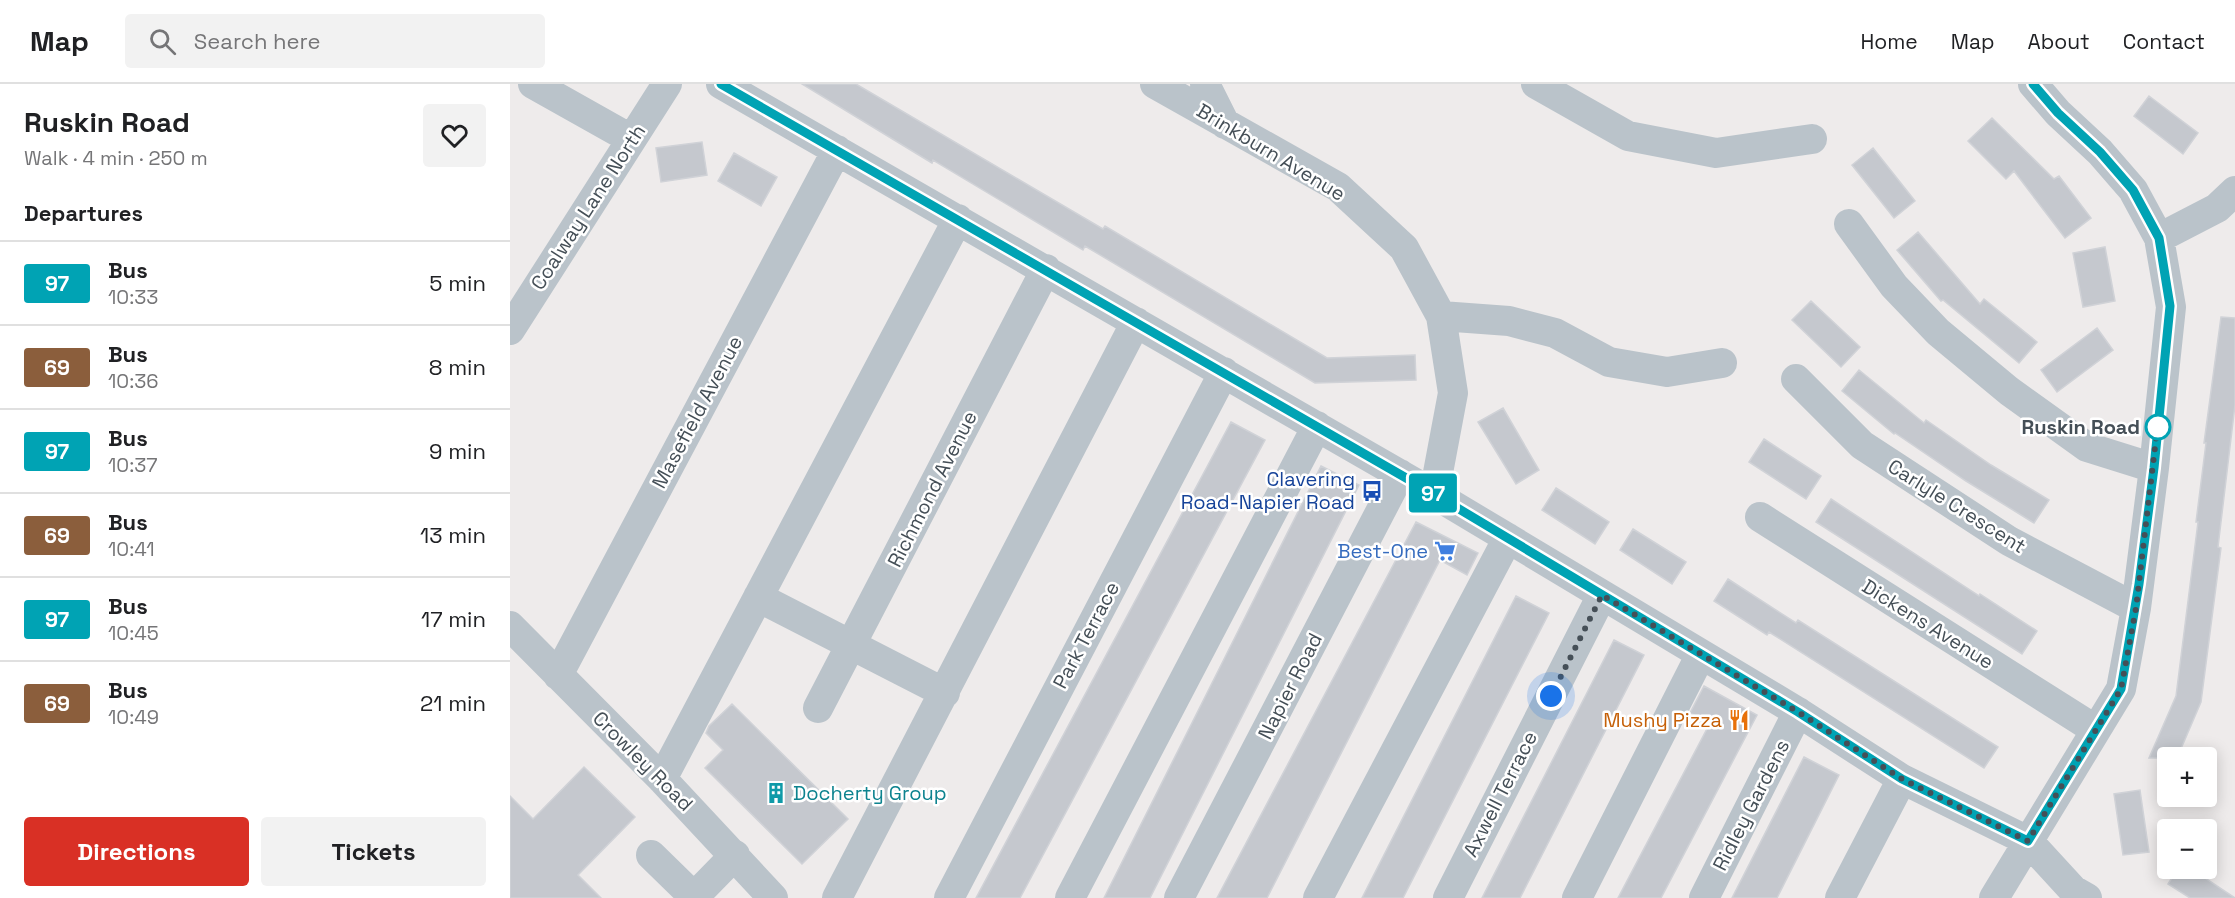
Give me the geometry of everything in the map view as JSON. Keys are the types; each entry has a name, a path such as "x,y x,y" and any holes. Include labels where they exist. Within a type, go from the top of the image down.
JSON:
{"street":[{"path":"533,84 631,139"},
{"name":"Coalway Lane North","path":"510,330 667,84"},
{"path":"721,84 1434,494 1798,712 1902,779 2028,841 2073,890 2086,898"},
{"name":"Brinkburn Avenue","path":"1155,84 1338,187 1404,248 1441,316 1453,393 1434,494"},
{"path":"1205,84 1226,124"},
{"path":"1536,84 1628,136 1716,153 1812,139"},
{"path":"1994,898 2121,689 2136,608 2154,468 2170,306 2159,238 2133,190 2100,152 2058,113 2033,84"},
{"name":"Masefield Avenue","path":"558,675 837,150"},
{"path":"2159,238 2217,208 2235,191"},
{"path":"662,779 958,219"},
{"path":"1849,224 1894,286 1938,332 2009,392 2087,447 2154,468"},
{"name":"Richmond Avenue","path":"818,708 1046,269"},
{"path":"1441,316 1509,321 1555,333 1608,362 1667,372 1722,363"},
{"path":"837,898 1136,322"},
{"name":"Park Terrace","path":"949,898 1224,372"},
{"name":"Carlyle Crescent","path":"1796,379 1862,445 2009,541 2136,608"},
{"path":"1070,898 1317,426"},
{"name":"Napier Road","path":"1179,898 1400,474"},
{"name":"Dickens Avenue","path":"1760,517 2096,730"},
{"path":"1318,898 1508,538"},
{"name":"Axwell Terrace","path":"1448,898 1602,595"},
{"path":"758,597 945,693"},
{"name":"Crowley Road","path":"510,626 662,779 773,898"},
{"path":"1577,898 1701,654"},
{"name":"Ridley Gardens","path":"1704,898 1798,712"},
{"path":"1840,898 1902,779"},
{"path":"651,855 694,897 735,855"}],"building":[{"path":"802,84 856,84 1103,229 1105,226 1327,358 1415,355 1416,380 1315,383 1085,246 1083,250 933,160 932,163"},
{"path":"2149,96 2198,133 2183,154 2134,116"},
{"path":"1992,118 2054,179 2059,176 2091,218 2065,238 2014,171 2006,179 1968,141"},
{"path":"702,142 707,175 661,182 656,148"},
{"path":"1873,148 1915,201 1894,218 1852,165"},
{"path":"734,153 777,177 761,206 718,181"},
{"path":"1918,232 1980,304 1984,299 2037,342 2019,363 1943,300 1941,301 1897,250"},
{"path":"2105,247 2115,301 2083,307 2073,253"},
{"path":"1811,301 1860,347 1841,367 1792,320"},
{"path":"2221,317 2235,318 2235,405 2218,547 2221,548 2201,702 2182,747 2157,747 2157,758 2149,758 2176,696 2198,522 2196,522 2206,443 2204,443"},
{"path":"2097,328 2113,350 2057,392 2041,370"},
{"path":"1859,370 1924,423 1926,420 1991,465 2049,500 2034,523 1894,434 1842,391"},
{"path":"1503,408 1539,470 1516,484 1478,422"},
{"path":"1231,422 1265,440 1020,898 976,898"},
{"path":"1764,439 1821,476 1806,499 1749,462"},
{"path":"1321,466 1359,485 1150,898 1104,898"},
{"path":"1556,488 1609,522 1595,544 1542,510"},
{"path":"1831,499 1979,596 1980,594 2037,631 2022,654 1816,522"},
{"path":"1416,522 1478,553 1467,575 1440,560 1267,898 1217,898"},
{"path":"1633,529 1686,562 1672,584 1620,550"},
{"path":"1728,579 1796,623 1798,620 1998,747 1984,768 1769,632 1767,635 1714,601"},
{"path":"1516,596 1549,613 1403,898 1362,898"},
{"path":"1614,640 1644,655 1520,898 1482,898"},
{"path":"1704,686 1757,715 1661,898 1618,898 1710,723 1690,713"},
{"name":"Docherty Group","path":"732,704 848,819 802,864 705,768 723,750 706,733 709,726"},
{"path":"1804,757 1839,775 1777,898 1732,898"},
{"path":"584,767 635,817 578,875 601,898 510,898 510,796 533,819"},
{"path":"2140,790 2149,852 2123,855 2114,794"},
{"path":"2171,879 2206,879 2235,898 2190,898 2168,884"}],"bus line":[{"name":"97","path":"721,84 1434,494 1798,712 1902,779 2028,841 2121,689 2136,608 2154,468 2170,306 2159,238 2133,190 2100,152 2058,113 2033,84"}],"place":[{"name":"Ruskin Road","path":"2158,427"},
{"name":"Clavering Road-Napier Road","path":"1372,491"},
{"name":"Best-One","path":"1445,551"},
{"name":"Mushy Pizza","path":"1739,720"},
{"name":"Docherty Group","path":"776,793"}],"route":[{"path":"1551,696 1602,595 1798,712 1902,779 2028,841 2121,689 2136,608 2158,422 2158,427"}]}
